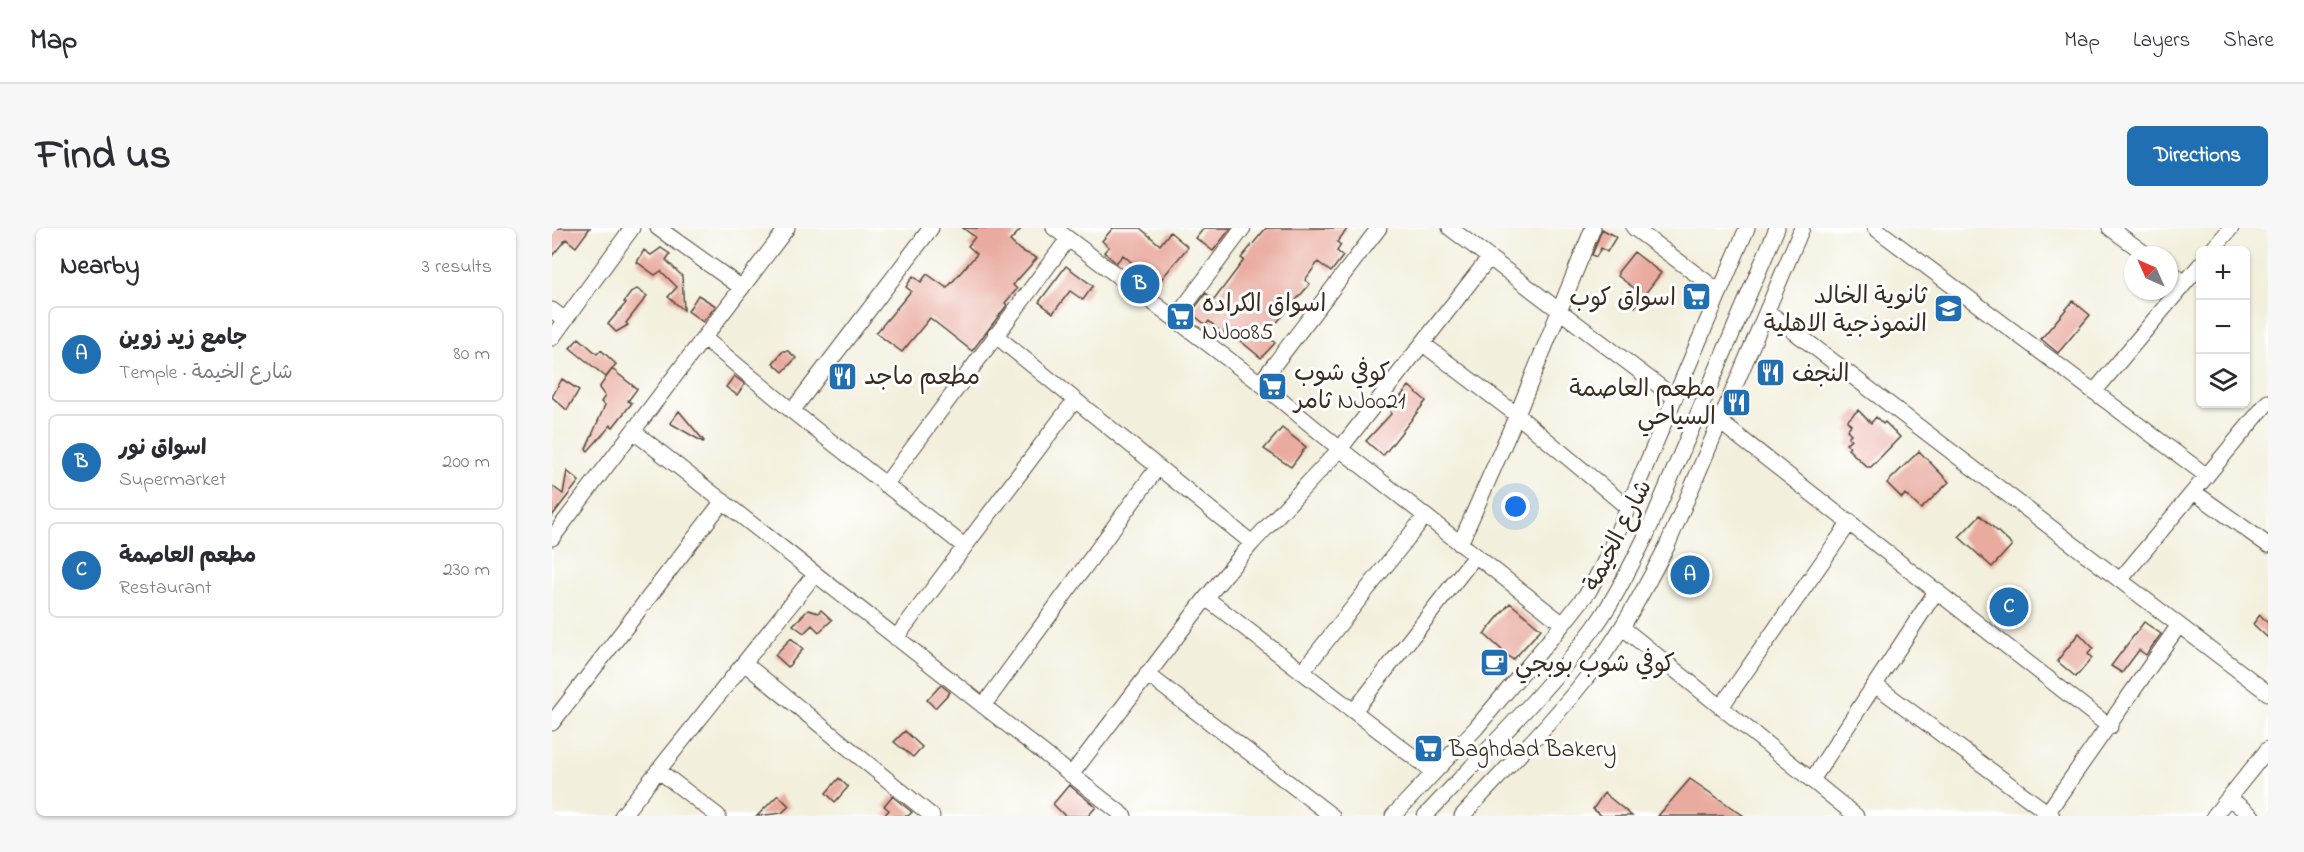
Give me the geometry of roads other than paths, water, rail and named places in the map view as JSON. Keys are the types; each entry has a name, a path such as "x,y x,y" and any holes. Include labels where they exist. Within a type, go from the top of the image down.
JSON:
{"street":[{"path":"552,338 632,228"},
{"path":"658,228 742,288"},
{"path":"552,538 788,228"},
{"path":"792,411 931,228"},
{"path":"1054,228 1260,383 1340,449 1563,624"},
{"path":"1175,319 1243,228"},
{"path":"1260,383 1378,228"},
{"path":"1450,228 1675,398"},
{"path":"1460,544 1517,415 1593,228"},
{"path":"1634,228 1720,292"},
{"path":"1393,816 1476,728 1589,591 1628,508 1747,228"},
{"name":"شارع الخيمة","path":"1425,816 1561,669 1594,627 1622,582 1646,536 1777,228"},
{"name":"شارع الخيمة","path":"1462,816 1587,677 1623,628 1667,546 1802,228"},
{"path":"1875,228 2206,476"},
{"path":"2110,228 2135,246"},
{"path":"2215,246 2231,228"},
{"path":"885,485 1068,239"},
{"path":"1071,775 1206,598 1252,543 1340,449 1490,258"},
{"path":"2094,392 2196,270"},
{"path":"2178,278 2185,283"},
{"path":"552,310 565,320"},
{"path":"1767,311 2268,693"},
{"path":"995,335 1252,543"},
{"path":"704,338 792,411 964,546"},
{"path":"1423,344 1517,415 1628,508"},
{"path":"896,638 1075,400"},
{"path":"2120,580 2268,403"},
{"path":"1720,422 2110,727"},
{"path":"633,431 1124,816"},
{"path":"983,706 1158,466"},
{"path":"2193,492 2268,545"},
{"path":"552,723 723,501"},
{"path":"1302,672 1425,516"},
{"path":"1721,707 1850,522"},
{"path":"1354,711 1475,555"},
{"path":"622,816 815,574"},
{"path":"1812,780 1937,590"},
{"path":"1206,598 1433,772"},
{"path":"1875,685 2048,815 2179,625"},
{"path":"1623,628 1856,816"},
{"path":"744,663 932,816"},
{"path":"1147,674 1332,816"},
{"path":"1476,728 1492,744"},
{"path":"2214,816 2268,749"},
{"path":"658,770 718,816"},
{"path":"2229,798 2252,816"}],"place":[{"name":"اسواق نور","path":"1140,284"},
{"name":"اسواق كوب","path":"1697,297"},
{"name":"ثانوية الخالد النموذجية الاهلية","path":"1948,309"},
{"name":"اسواق الكراده NJ0085","path":"1181,317"},
{"name":"النجف","path":"1771,373"},
{"name":"مطعم ماجد","path":"843,376"},
{"name":"كوفي شوب ثامر NJ0021","path":"1273,386"},
{"name":"مطعم العاصمة السياحي","path":"1737,402"},
{"name":"جامع زيد زوين","path":"1690,575"},
{"name":"مطعم العاصمة","path":"2009,607"},
{"name":"كوفي شوب بوبجي","path":"1494,663"},
{"name":"Baghdad Bakery","path":"1428,748"}]}
